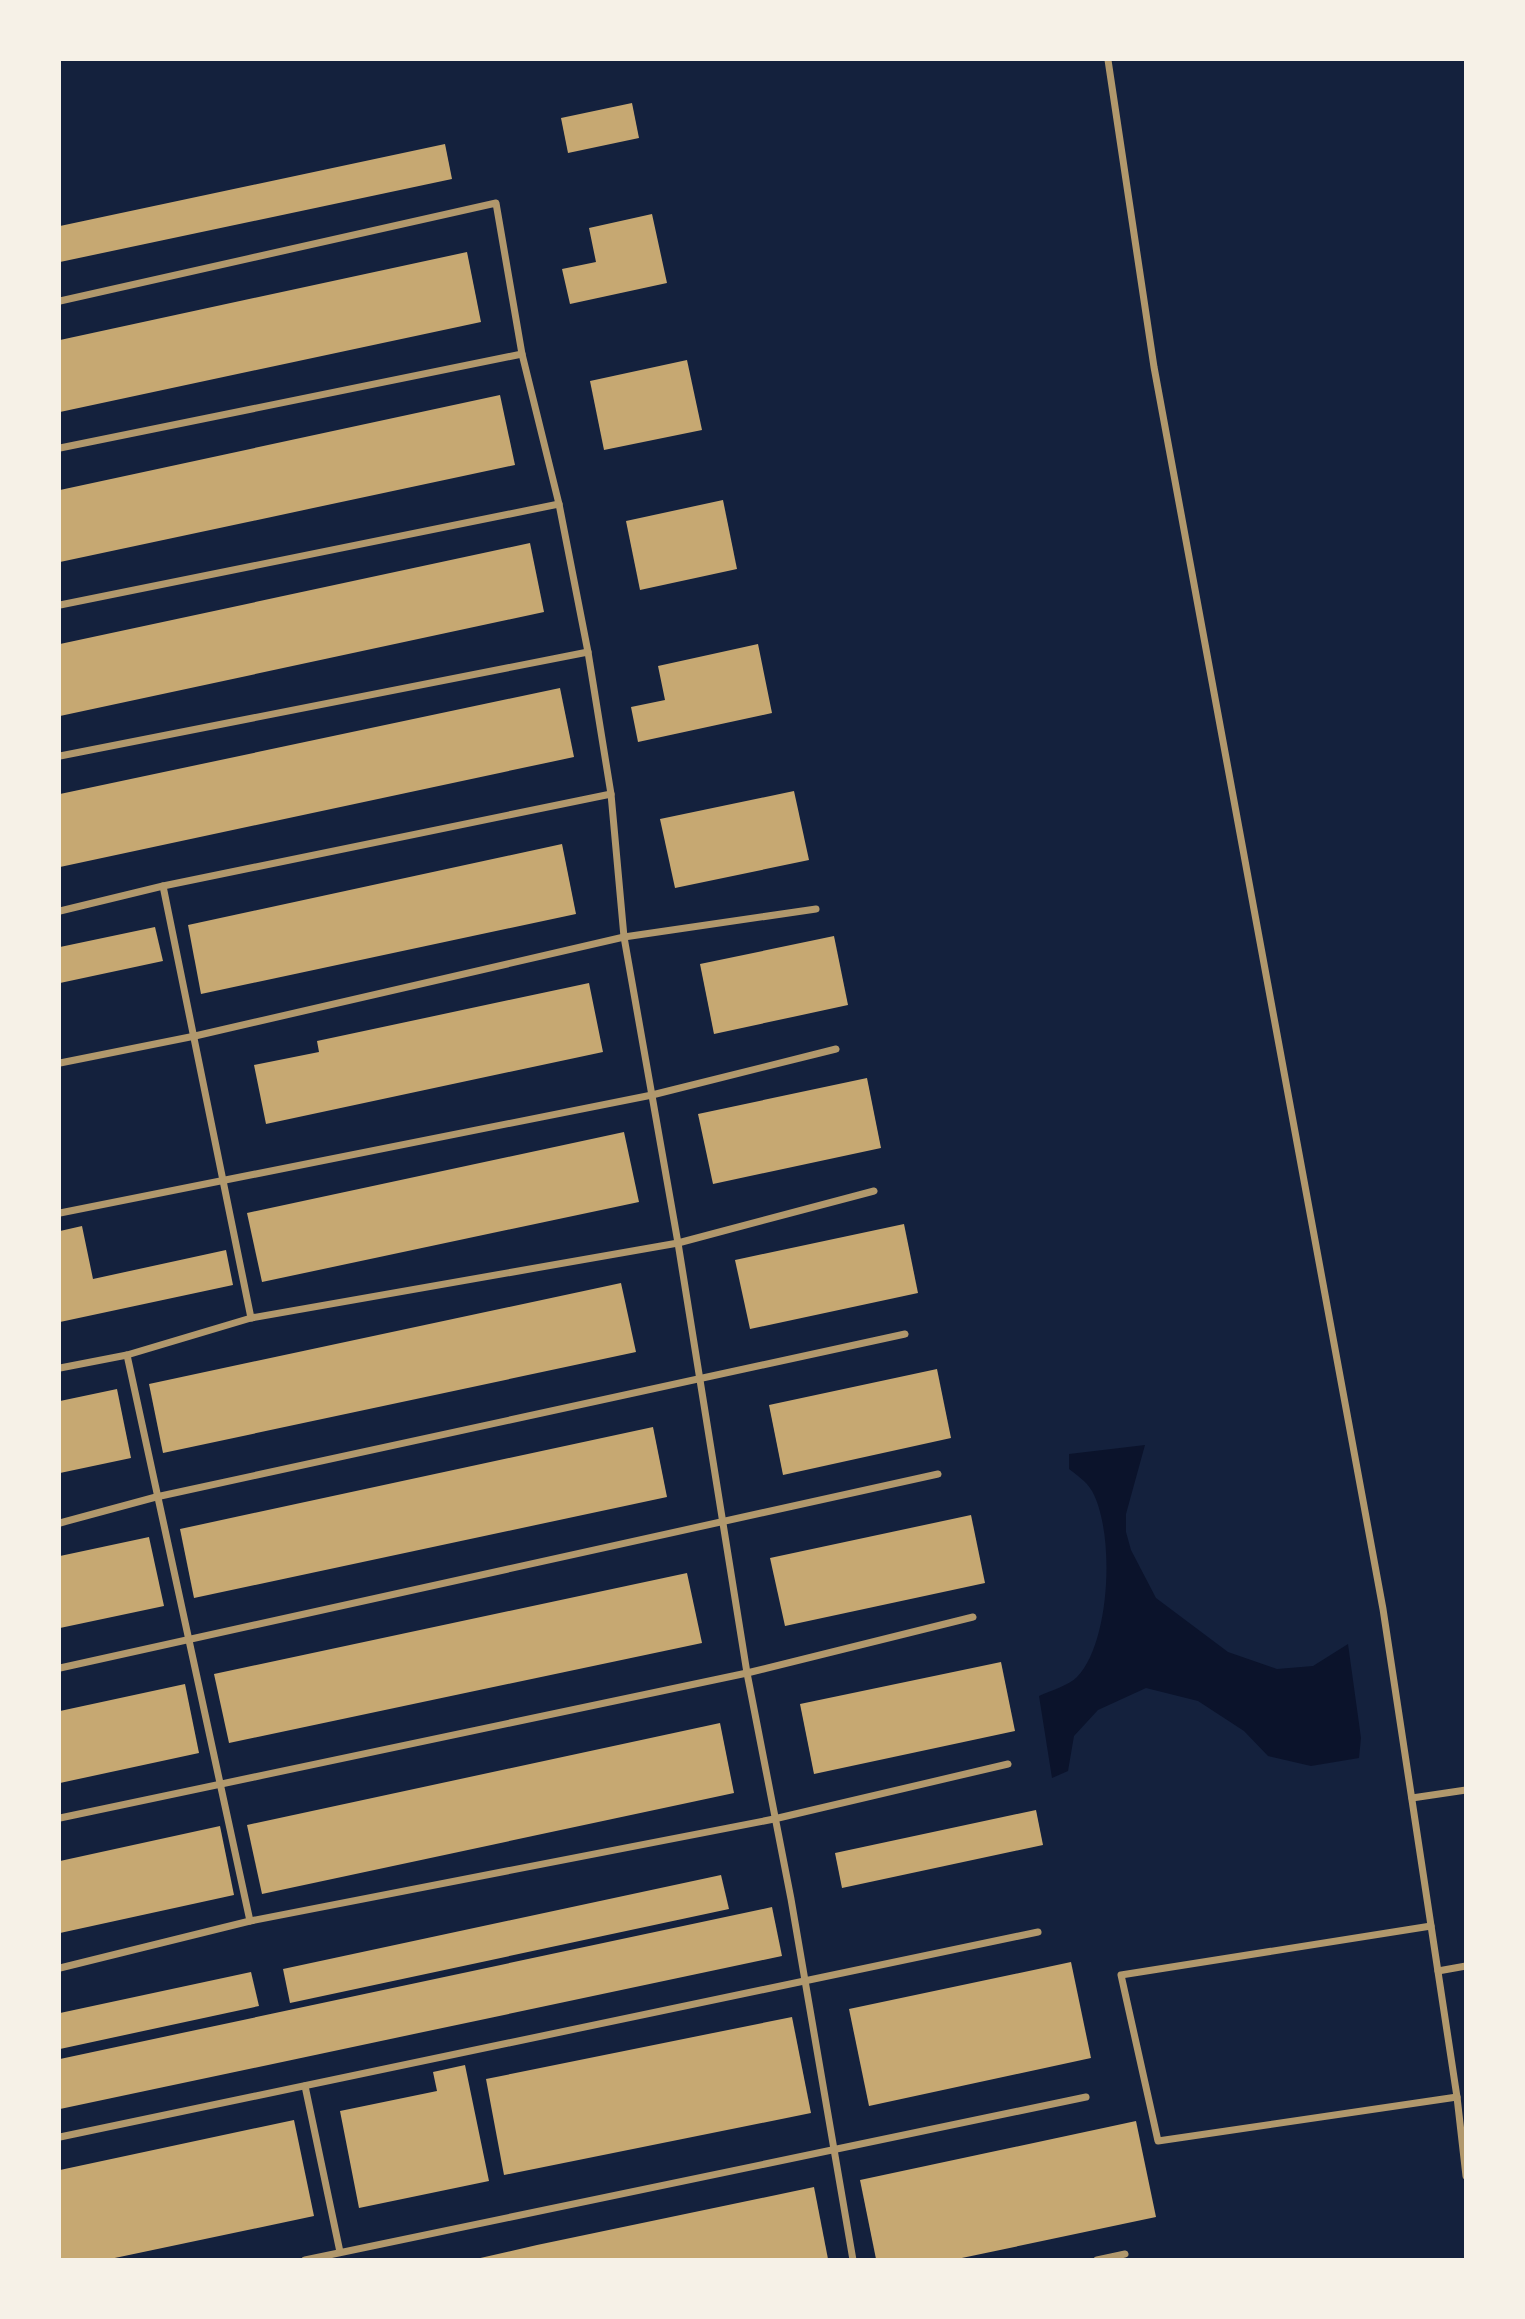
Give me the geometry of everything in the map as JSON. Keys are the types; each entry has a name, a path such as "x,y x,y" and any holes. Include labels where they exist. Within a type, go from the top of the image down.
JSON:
{"street":[{"path":"1108,60 1154,367 1381,1595 1457,2097 1465,2176"},
{"path":"60,301 496,203 522,354 559,504 588,652 611,794 624,937 678,1243 747,1673 791,1899 853,2259"},
{"path":"60,447 522,354"},
{"path":"60,605 559,504"},
{"path":"60,756 588,652"},
{"path":"60,911 163,886 611,794"},
{"path":"163,886 251,1318"},
{"path":"60,1063 195,1036 624,937 816,909"},
{"path":"60,1213 223,1178 652,1095 836,1049"},
{"path":"60,1368 127,1355 251,1318 678,1243 874,1191"},
{"path":"60,1522 156,1497 905,1334"},
{"path":"127,1355 187,1641 250,1921"},
{"path":"60,1668 722,1524 938,1474"},
{"path":"60,1818 747,1673 973,1617"},
{"path":"60,1968 250,1921 774,1819 1008,1764"},
{"path":"1412,1798 1465,1790"},
{"path":"1431,1926 1121,1975 1158,2141 1457,2097"},
{"path":"60,2137 1038,1932"},
{"path":"1438,1971 1465,1966"},
{"path":"305,2086 340,2252"},
{"path":"305,2259 1086,2096"},
{"path":"1097,2259 1125,2254"}],"water":[{"path":"1145,1445 1126,1514 1126,1532 1131,1550 1156,1598 1228,1652 1277,1669 1313,1666 1348,1644 1361,1738 1359,1758 1311,1766 1268,1756 1244,1731 1198,1701 1146,1688 1098,1710 1074,1736 1068,1771 1052,1778 1039,1696 1074,1680 1088,1661 1103,1614 1106,1586 1104,1532 1099,1509 1090,1487 1069,1469 1069,1454"}],"building":[{"path":"632,103 639,138 568,153 561,118"},
{"path":"445,144 452,179 60,262 60,226"},
{"path":"652,214 667,283 570,304 562,269 596,262 589,228"},
{"path":"467,252 481,322 60,412 60,340"},
{"path":"687,360 702,430 604,450 590,381"},
{"path":"500,395 515,465 60,562 60,490"},
{"path":"723,500 737,569 640,590 626,521"},
{"path":"530,543 544,612 60,716 60,644"},
{"path":"758,644 772,713 638,742 631,707 665,700 658,666"},
{"path":"560,688 574,757 60,867 60,794"},
{"path":"794,791 809,860 675,888 660,819"},
{"path":"562,844 576,914 201,994 188,925"},
{"path":"155,927 163,961 60,983 60,947"},
{"path":"834,936 848,1005 714,1034 700,964"},
{"path":"589,983 603,1052 266,1124 254,1065 319,1052 317,1041"},
{"path":"867,1078 881,1148 713,1184 698,1114"},
{"path":"624,1132 639,1202 262,1282 247,1213"},
{"path":"904,1224 918,1293 750,1329 735,1260"},
{"path":"82,1226 93,1279 226,1250 233,1285 60,1322 60,1231"},
{"path":"621,1283 636,1352 163,1453 149,1384"},
{"path":"937,1369 951,1438 783,1475 769,1405"},
{"path":"117,1389 131,1458 60,1473 60,1401"},
{"path":"653,1427 667,1497 194,1598 180,1529"},
{"path":"971,1515 985,1583 785,1626 770,1558"},
{"path":"149,1537 164,1606 60,1628 60,1556"},
{"path":"687,1573 702,1643 229,1743 214,1674"},
{"path":"1001,1662 1015,1731 814,1774 800,1704"},
{"path":"185,1684 199,1753 60,1783 60,1711"},
{"path":"720,1723 734,1793 262,1894 247,1825"},
{"path":"1036,1810 1043,1845 842,1888 835,1853"},
{"path":"220,1826 234,1895 60,1933 60,1861"},
{"path":"721,1875 729,1909 290,2003 283,1969"},
{"path":"772,1907 782,1956 60,2109 60,2059"},
{"path":"1071,1962 1091,2058 869,2106 849,2009"},
{"path":"251,1972 259,2006 60,2049 60,2013"},
{"path":"792,2017 811,2113 504,2175 486,2079"},
{"path":"465,2065 489,2181 359,2208 340,2111 437,2091 433,2072"},
{"path":"294,2120 314,2216 110,2259 60,2259 60,2170"},
{"path":"1136,2121 1156,2217 957,2259 876,2259 860,2180"},
{"path":"814,2187 828,2259 476,2259 537,2245"}]}
